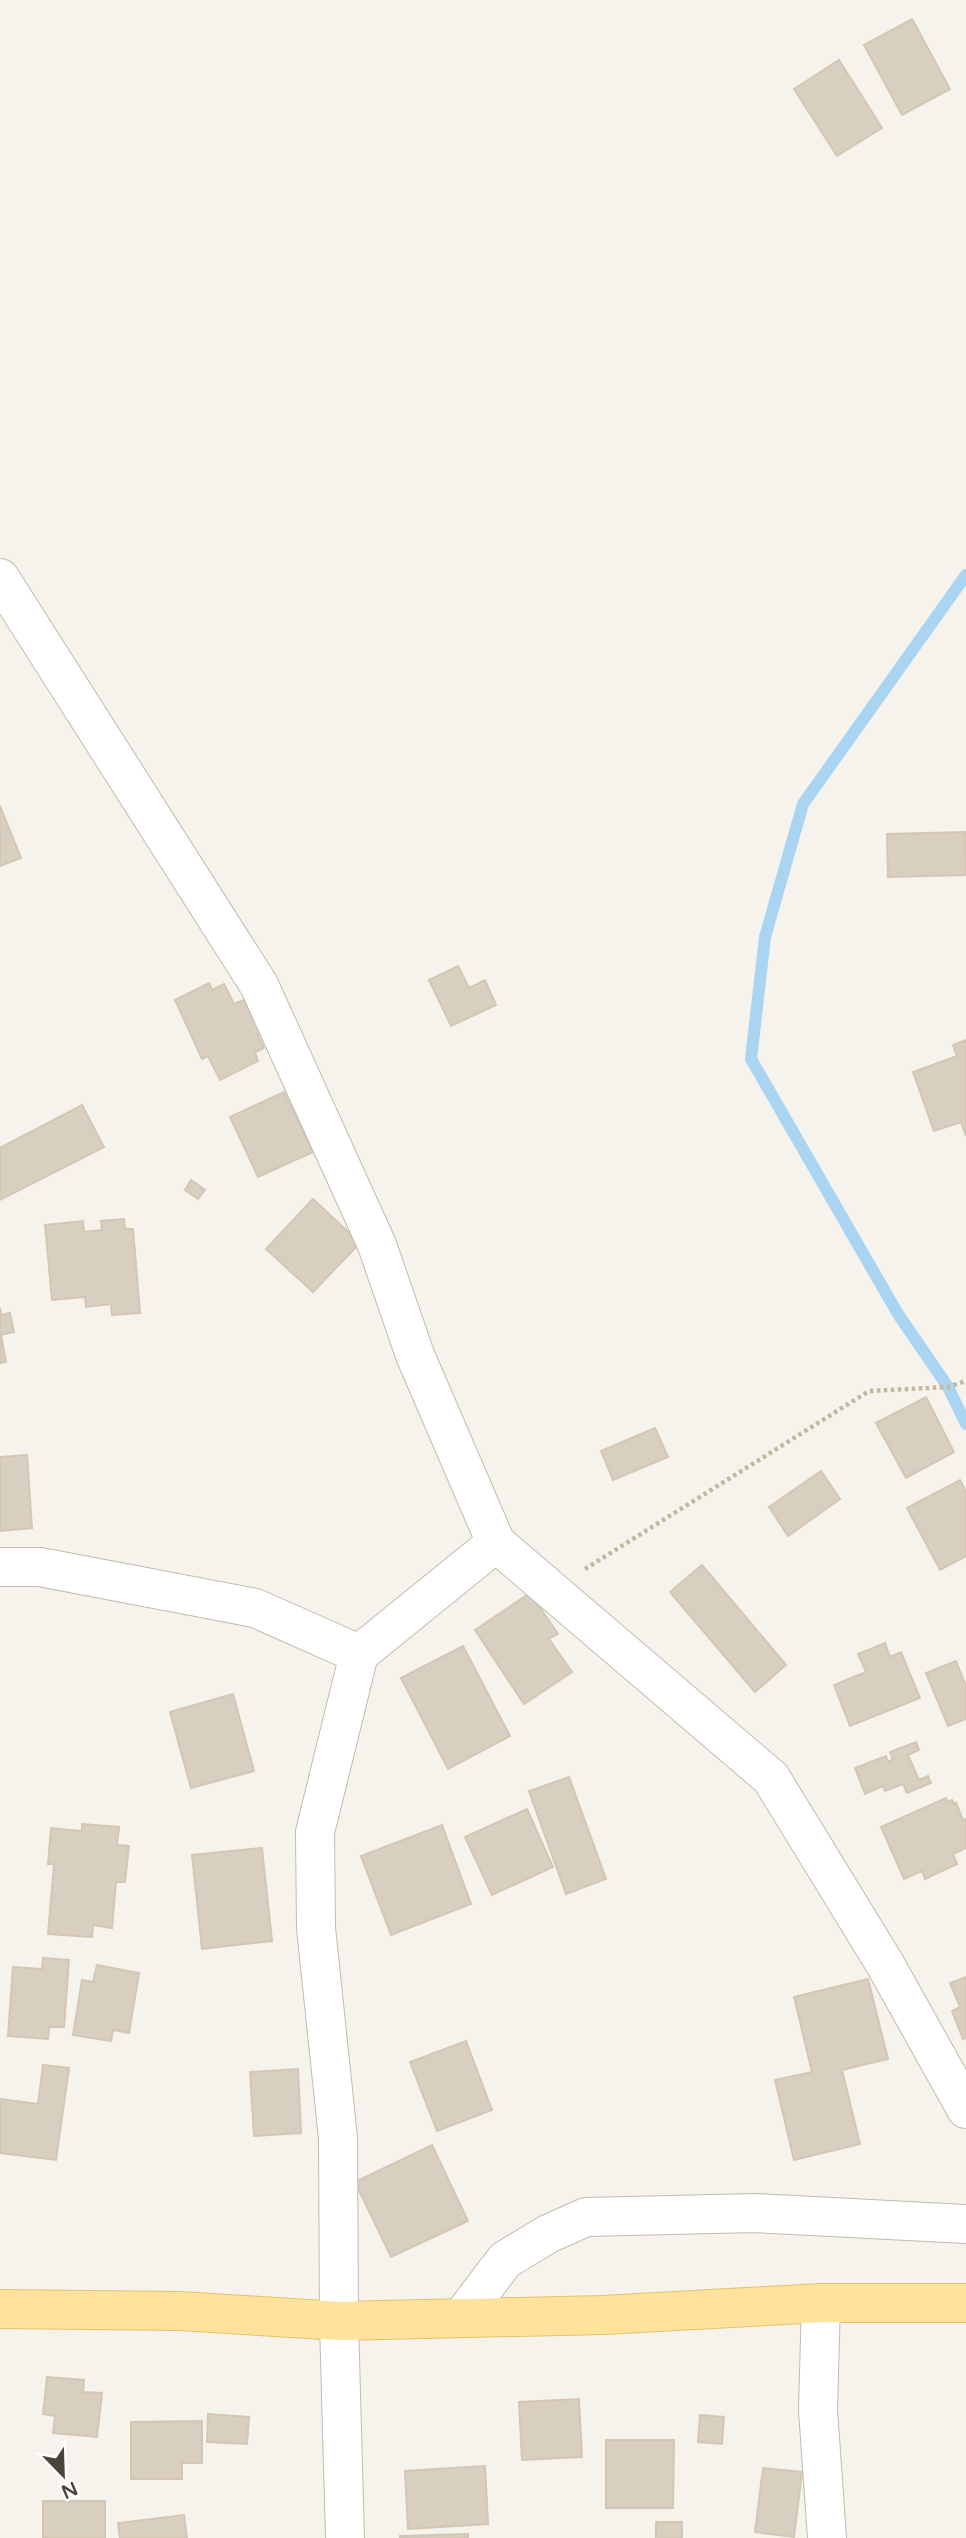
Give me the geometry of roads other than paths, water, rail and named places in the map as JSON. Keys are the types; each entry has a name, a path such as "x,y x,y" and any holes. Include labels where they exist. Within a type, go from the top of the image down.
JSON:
{"main road":[{"path":"0,2309 180,2311 339,2321 603,2315 821,2303 966,2303"}],"street":[{"path":"0,578 259,985 377,1245 415,1355 496,1543 771,1778 885,1964 966,2109"},
{"path":"345,2538 339,2321 338,2138 316,1928 315,1832 359,1654 496,1543"},
{"path":"0,1567 40,1567 255,1608 359,1654"},
{"path":"461,2318 505,2260 548,2234 586,2217 755,2213 966,2224"},
{"path":"821,2303 818,2410 827,2538"}],"waterway":[{"path":"966,575 803,804 765,937 751,1059 898,1314 948,1387 966,1424"}]}
